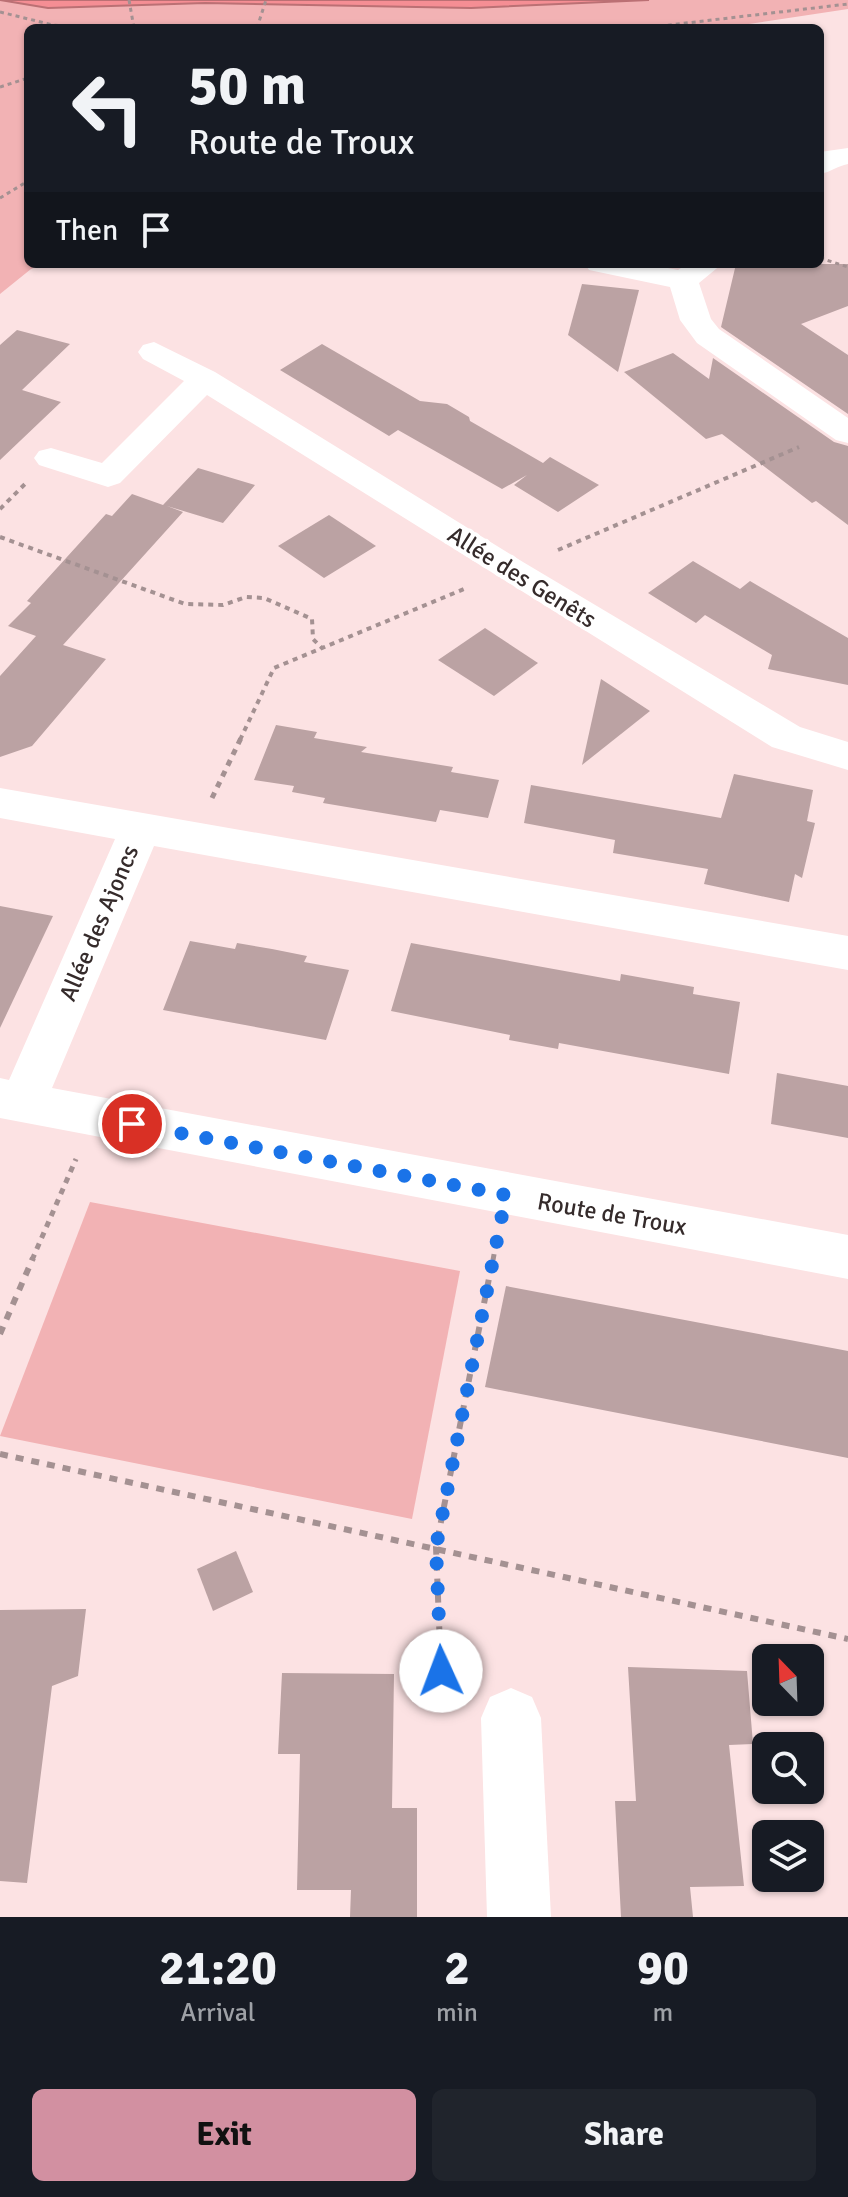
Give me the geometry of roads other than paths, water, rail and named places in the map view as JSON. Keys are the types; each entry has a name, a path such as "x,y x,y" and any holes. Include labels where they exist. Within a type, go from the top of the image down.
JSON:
{"street":[{"path":"824,162 848,156"},
{"path":"648,268 695,272 696,320 708,336 848,433"},
{"name":"Allée des Genêts","path":"154,352 204,379 786,737 848,756"},
{"path":"51,458 108,476 204,379"},
{"name":"Allée des Ajoncs","path":"0,803 140,830 11,1100"},
{"path":"140,830 848,953"},
{"name":"Route de Troux","path":"11,1100 848,1257"},
{"path":"511,1718 519,1917"}]}
